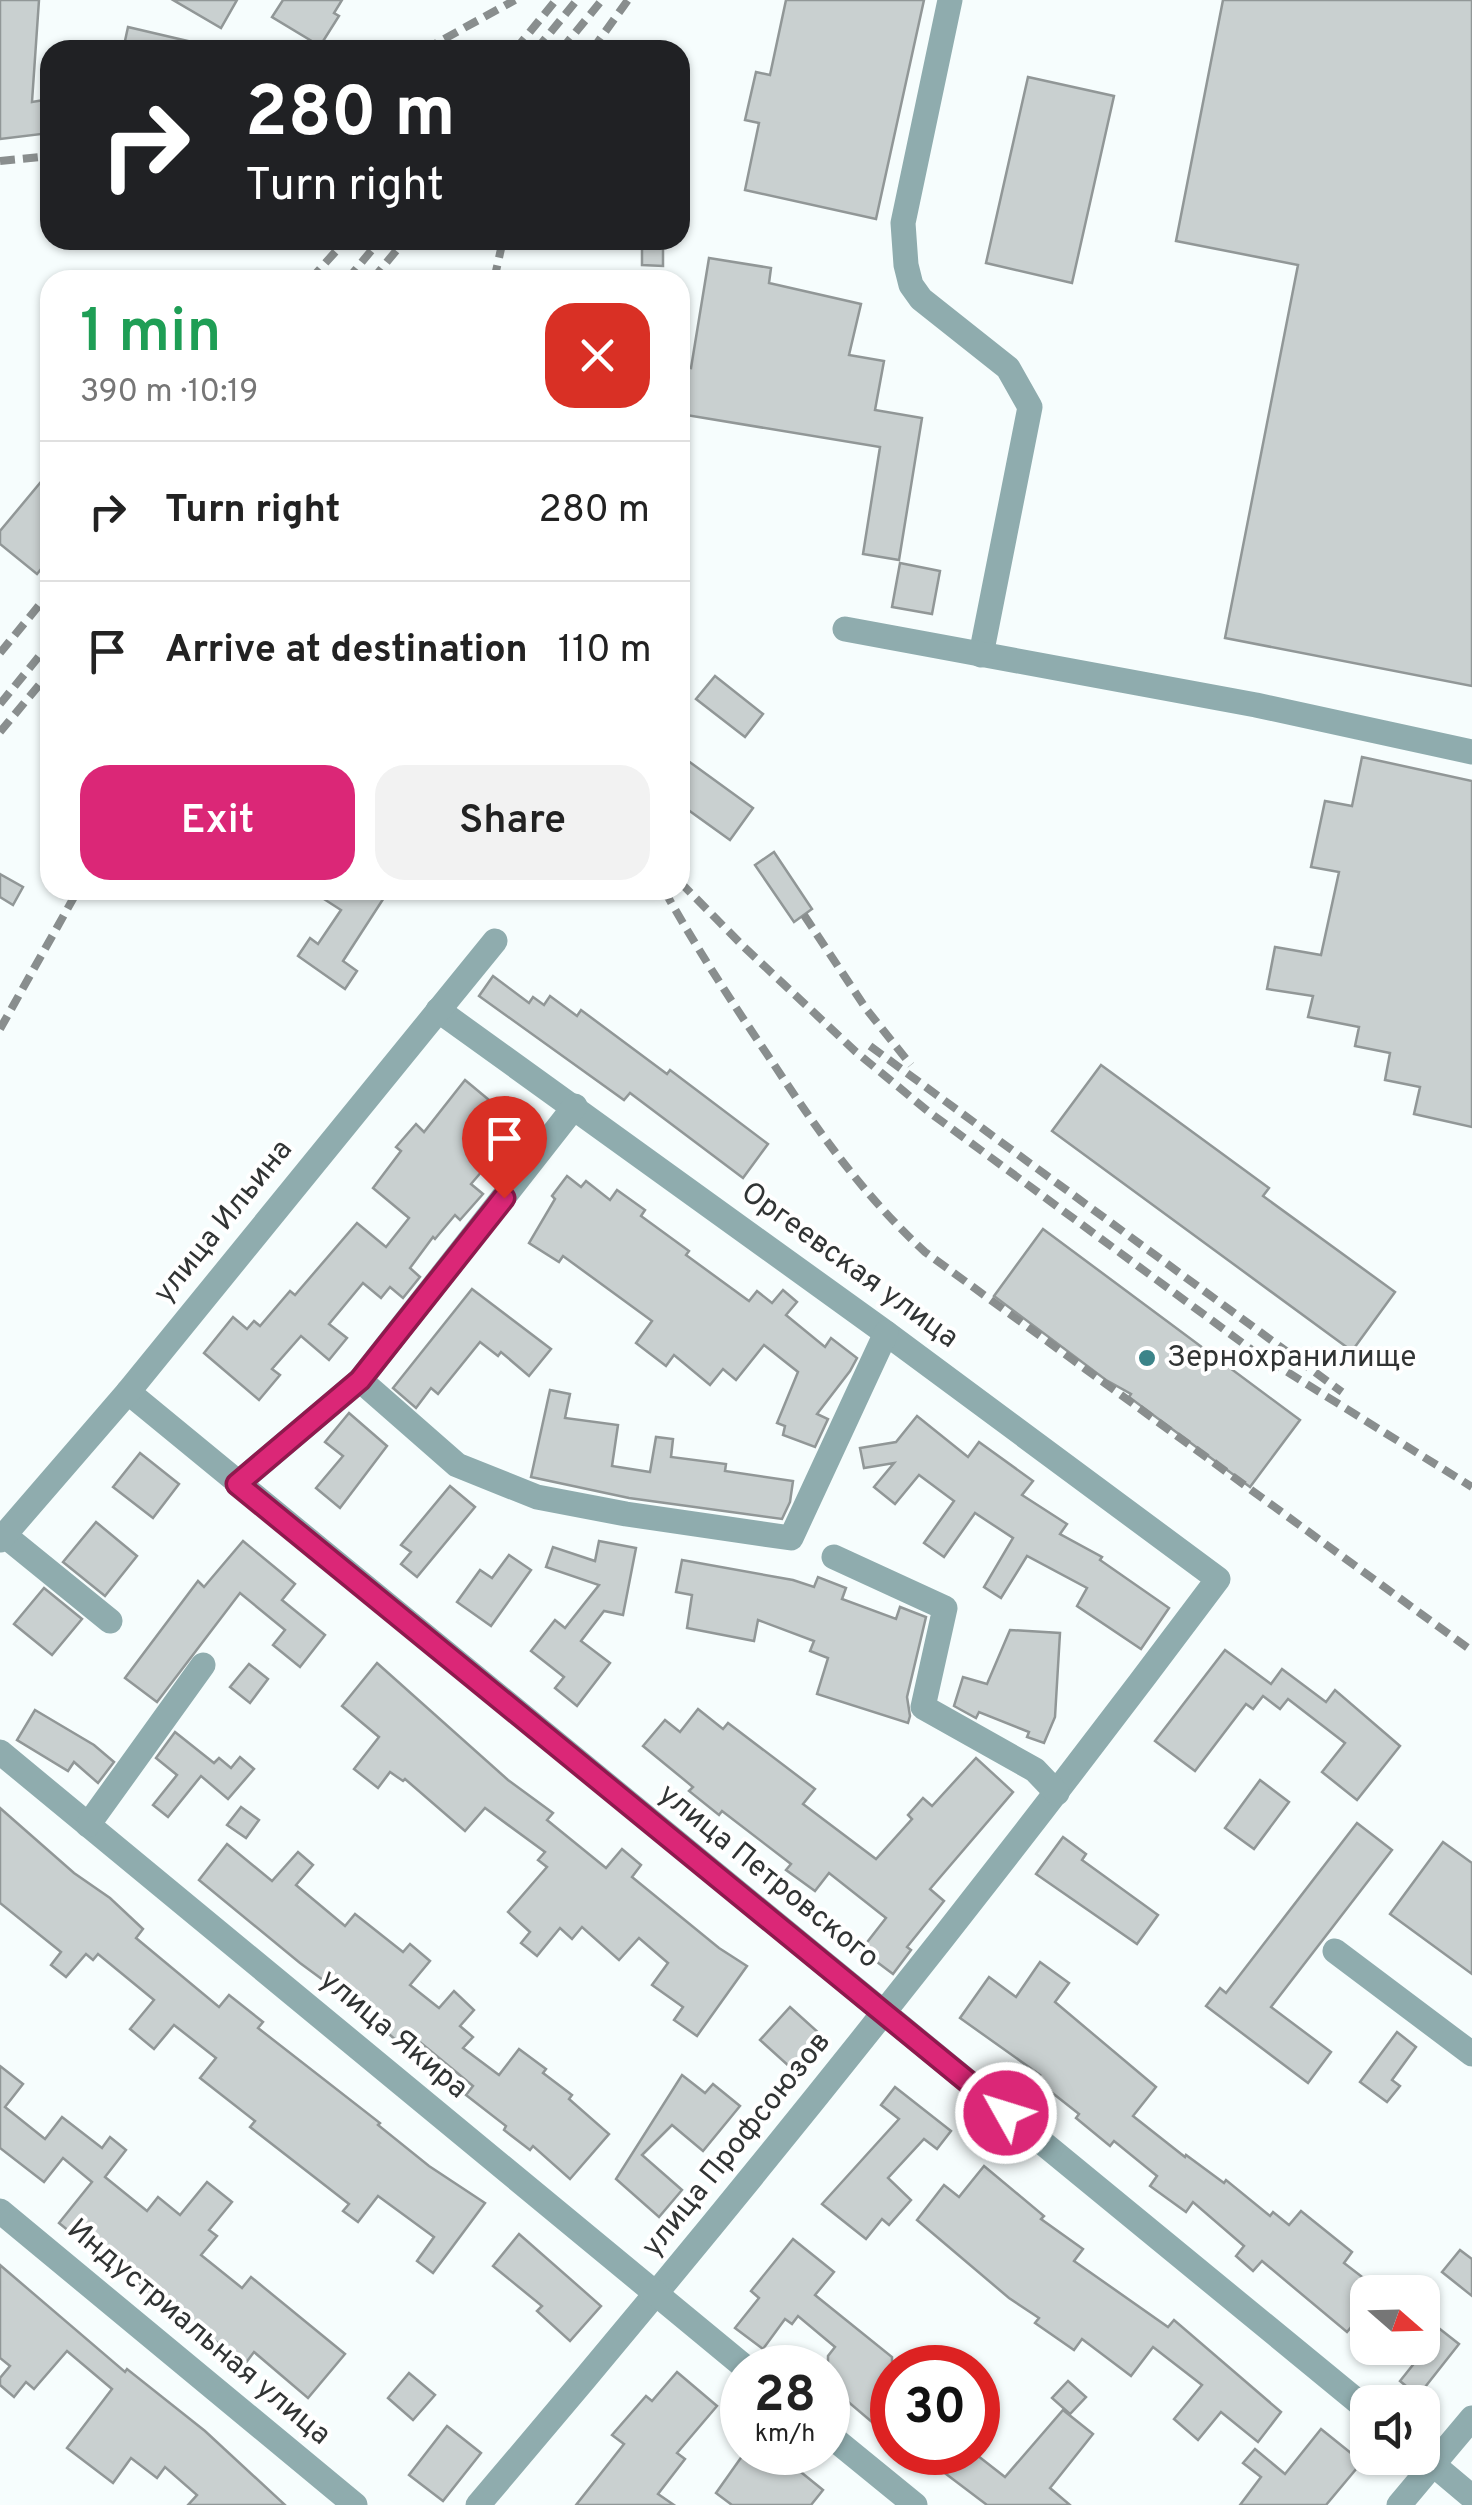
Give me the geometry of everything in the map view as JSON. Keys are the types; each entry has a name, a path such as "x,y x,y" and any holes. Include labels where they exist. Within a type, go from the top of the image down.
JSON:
{"street":[{"path":"950,0 904,222 906,265 911,286 920,300 1008,368 1030,407 980,655"},
{"path":"845,630 1256,706 1472,752"},
{"name":"улица Ильина","path":"2,1538 128,1392 495,941"},
{"name":"Оргеевская улица","path":"438,1010 576,1106 1218,1579"},
{"path":"237,1484 360,1380 576,1106"},
{"path":"360,1380 457,1465 537,1498 791,1538 886,1333"},
{"name":"улица Петровского","path":"128,1392 1350,2395"},
{"path":"2,1538 110,1621"},
{"path":"834,1557 946,1608 923,1707 1035,1770 1058,1794"},
{"name":"улица Профсоюзов","path":"478,2505 657,2295 885,2014 1058,1794 1218,1579"},
{"path":"88,1826 203,1665"},
{"name":"улица Якира","path":"0,1752 720,2347"},
{"path":"1336,1951 1472,2054"},
{"name":"Индустриальная улица","path":"0,2211 355,2505"},
{"path":"1440,2448 1472,2418"},
{"path":"850,2452 914,2505"},
{"path":"1440,2469 1472,2497"},
{"path":"1398,2505 1418,2475"}],"building":[{"path":"0,0 39,0 32,102 40,101 40,134 0,139"},
{"path":"173,0 237,0 221,28"},
{"path":"283,0 342,0 334,13 339,16 324,40 310,40 272,17"},
{"path":"786,0 924,0 876,219 745,190 759,123 745,120 756,72 770,75"},
{"path":"1223,0 1472,0 1472,686 1225,638 1298,265 1176,241"},
{"path":"128,27 183,40 125,40"},
{"path":"1028,77 1114,96 1072,283 986,263"},
{"path":"642,250 663,250 663,266 642,265"},
{"path":"709,258 771,268 769,283 861,304 849,355 884,361 875,410 922,418 899,560 863,554 880,447 690,416 691,368"},
{"path":"40,483 37,574 0,544 0,531"},
{"path":"900,563 940,571 932,614 892,607"},
{"path":"715,676 763,714 745,737 696,699"},
{"path":"1362,757 1472,781 1472,1127 1414,1114 1420,1087 1385,1080 1390,1053 1355,1046 1359,1027 1308,1017 1313,996 1267,989 1275,947 1321,955 1339,872 1311,867 1325,801 1352,806"},
{"path":"690,762 753,808 730,840 690,811"},
{"path":"774,852 812,909 794,922 755,865"},
{"path":"0,874 23,887 13,905 0,897"},
{"path":"326,900 383,900 343,961 357,971 345,989 298,956 310,938 318,944 341,910"},
{"path":"493,976 529,1003 533,997 544,1005 550,996 577,1016 581,1010 667,1074 670,1070 768,1144 743,1178 630,1093 624,1100 479,996"},
{"path":"1101,1065 1269,1188 1263,1196 1395,1292 1352,1351 1052,1131"},
{"path":"465,1080 501,1110 471,1148 489,1163 471,1184 483,1194 460,1220 455,1215 433,1237 410,1268 420,1277 403,1298 390,1287 381,1298 363,1283 329,1324 347,1338 329,1360 301,1336 272,1369 280,1375 259,1400 204,1353 233,1317 247,1329 254,1321 260,1326 290,1291 295,1295 357,1223 386,1247 409,1218 373,1188 401,1151 396,1147 416,1124 424,1132"},
{"path":"567,1176 581,1187 586,1181 610,1200 617,1190 645,1210 641,1216 689,1251 686,1255 749,1301 757,1291 772,1303 783,1290 797,1302 786,1315 825,1347 831,1338 857,1358 817,1414 828,1419 815,1447 783,1435 785,1426 777,1423 798,1372 764,1345 736,1380 723,1369 710,1385 674,1355 666,1366 636,1343 652,1321 563,1256 559,1262 529,1243 555,1199 552,1196"},
{"name":"Зернохранилище","path":"1043,1229 1300,1420 1250,1487 1129,1397 1131,1394 1106,1380 994,1296"},
{"path":"472,1289 551,1349 529,1376 501,1352 498,1356 480,1342 438,1394 431,1388 416,1408 393,1388"},
{"path":"550,1390 570,1394 565,1418 618,1425 612,1466 650,1472 656,1437 673,1439 671,1457 726,1464 725,1471 793,1481 782,1519 629,1498 531,1477"},
{"path":"349,1413 387,1446 340,1508 316,1488 343,1456 325,1442"},
{"path":"917,1416 968,1457 979,1442 1033,1481 1022,1495 1067,1524 1060,1534 1102,1557 1100,1560 1169,1608 1141,1649 1077,1606 1087,1588 1027,1556 1001,1598 984,1587 1013,1538 975,1513 944,1557 924,1543 954,1501 919,1475 895,1504 874,1487 894,1463 864,1468 860,1448 896,1442"},
{"path":"140,1453 179,1484 153,1518 113,1487"},
{"path":"450,1486 475,1507 417,1577 401,1564 411,1552 401,1545"},
{"path":"96,1522 137,1556 105,1596 63,1562"},
{"path":"243,1541 295,1584 282,1600 325,1635 300,1667 273,1645 285,1630 240,1593 157,1702 125,1678 198,1581 204,1587"},
{"path":"599,1541 636,1548 623,1615 604,1611 581,1641 610,1663 577,1706 555,1688 564,1677 531,1651 555,1620 565,1628 599,1585 546,1567 553,1547 595,1561"},
{"path":"509,1555 531,1570 491,1626 457,1602 480,1570 492,1578"},
{"path":"682,1560 814,1587 818,1577 846,1588 842,1599 896,1619 900,1607 926,1617 907,1697 908,1723 817,1694 828,1658 810,1651 814,1641 758,1620 754,1641 687,1628 692,1595 676,1592"},
{"path":"44,1588 82,1619 52,1655 14,1624"},
{"path":"1010,1630 1060,1633 1055,1717 1044,1743 1027,1737 1029,1732 979,1712 976,1718 954,1706 963,1677 987,1684"},
{"path":"1225,1650 1271,1684 1282,1669 1326,1702 1335,1690 1400,1746 1357,1800 1322,1772 1345,1743 1288,1699 1280,1709 1263,1696 1253,1709 1246,1704 1195,1771 1155,1741"},
{"path":"377,1663 508,1780 553,1813 547,1820 606,1868 622,1849 641,1865 632,1877 747,1966 697,2036 674,2020 683,2007 652,1985 668,1963 639,1938 619,1960 582,1927 572,1939 560,1928 537,1956 521,1943 530,1932 508,1912 547,1867 538,1860 545,1852 485,1808 465,1831 405,1779 390,1772 378,1788 354,1769 379,1737 342,1706"},
{"path":"249,1664 268,1679 250,1703 230,1687"},
{"path":"698,1709 723,1729 728,1723 815,1789 803,1804 876,1859 912,1819 908,1815 923,1798 932,1806 976,1758 1013,1792 930,1889 944,1901 907,1947 911,1950 893,1974 861,1950 886,1918 829,1873 815,1891 786,1870 791,1864 722,1811 719,1815 689,1791 693,1787 643,1746 665,1720 680,1732"},
{"path":"35,1710 94,1745 114,1762 98,1783 74,1762 68,1771 17,1740"},
{"path":"175,1732 214,1763 219,1758 231,1768 240,1757 254,1769 228,1799 201,1776 168,1817 153,1805 177,1775 156,1758"},
{"path":"1260,1780 1289,1802 1254,1849 1225,1828"},
{"path":"241,1807 259,1820 246,1838 227,1825"},
{"path":"0,1808 74,1873 110,1898 143,1929 136,1938 219,2007 229,1995 263,2022 258,2028 429,2166 485,2203 433,2273 417,2261 434,2237 378,2196 358,2222 343,2211 349,2204 250,2127 255,2121 200,2078 216,2058 174,2025 154,2049 130,2029 154,2000 98,1954 93,1960 86,1954 66,1977 51,1965 61,1952 0,1903"},
{"path":"1357,1823 1392,1850 1271,2007 1331,2052 1308,2083 1206,2006 1220,1988 1226,1993"},
{"path":"1063,1837 1086,1854 1082,1860 1158,1915 1137,1944 1036,1874"},
{"path":"1443,1842 1472,1863 1472,1974 1390,1914"},
{"path":"227,1844 272,1881 298,1852 313,1865 296,1885 345,1926 355,1914 403,1952 410,1944 430,1961 410,1985 439,2008 454,1991 474,2010 460,2026 473,2037 463,2048 499,2075 519,2049 546,2069 543,2073 572,2095 569,2099 609,2134 570,2179 533,2146 530,2150 466,2095 473,2086 421,2043 411,2054 357,2005 199,1880"},
{"path":"1040,1962 1069,1983 1055,2002 1156,2087 1133,2116 1185,2157 1224,2183 1226,2180 1270,2216 1273,2212 1289,2225 1301,2211 1352,2252 1344,2263 1360,2275 1350,2275 1347,2332 1262,2261 1253,2271 1236,2256 1244,2246 1193,2202 1186,2212 1150,2186 1157,2176 1114,2141 1110,2146 1076,2118 1079,2114 1036,2080 1040,2075 960,2018 989,1977 1016,1997"},
{"path":"790,2007 821,2035 791,2068 760,2040"},
{"path":"1397,2032 1416,2047 1392,2080 1400,2086 1387,2102 1360,2082"},
{"path":"0,2066 23,2084 5,2107 45,2139 62,2117 102,2148 110,2137 126,2150 105,2177 147,2211 158,2197 180,2215 207,2182 232,2202 209,2230 217,2236 201,2255 242,2288 251,2277 345,2354 308,2398 254,2352 245,2364 138,2284 142,2279 84,2235 80,2240 59,2223 92,2182 63,2158 44,2182 0,2148"},
{"path":"682,2075 705,2093 713,2084 740,2106 703,2151 672,2125 642,2155 682,2190 659,2217 616,2179"},
{"path":"895,2087 951,2131 937,2149 924,2139 888,2178 911,2200 889,2225 882,2219 866,2239 822,2204 899,2119 881,2105"},
{"path":"984,2166 1044,2216 1041,2219 1083,2249 1074,2261 1168,2327 1174,2320 1281,2412 1258,2442 1221,2412 1198,2440 1174,2419 1202,2385 1153,2347 1131,2376 1082,2339 1074,2350 1035,2323 1039,2318 1009,2298 917,2220 944,2185 959,2197"},
{"path":"519,2234 601,2306 570,2341 537,2311 542,2306 493,2266"},
{"path":"793,2239 834,2272 815,2295 877,2345 870,2345 870,2420 850,2403 850,2345 833,2345 798,2316 792,2324 785,2319 766,2345 758,2345 735,2328 759,2298 751,2291"},
{"path":"1460,2250 1472,2259 1472,2296 1442,2272"},
{"path":"0,2265 125,2372 127,2369 205,2431 285,2505 188,2505 197,2495 165,2467 157,2478 131,2458 113,2483 67,2448 112,2389 67,2351 34,2389 26,2382 14,2397 0,2385 0,2378 10,2366 0,2358"},
{"path":"1440,2329 1459,2344 1427,2385 1405,2385 1400,2381 1413,2365 1440,2365"},
{"path":"677,2372 717,2406 677,2453 685,2459 658,2494 674,2505 576,2505 624,2444 612,2435 646,2396 652,2401"},
{"path":"409,2373 435,2395 413,2420 388,2398"},
{"path":"1068,2381 1086,2397 1070,2414 1052,2398"},
{"path":"1063,2410 1093,2434 1050,2488 1070,2505 987,2505 947,2475 1000,2473 1005,2477"},
{"path":"447,2426 481,2453 443,2501 409,2475"},
{"path":"1321,2429 1350,2452 1351,2475 1326,2505 1240,2505 1261,2477 1243,2463 1255,2449 1285,2474"},
{"path":"729,2475 804,2475 823,2490 811,2505 732,2505 716,2493"}],"railway":[{"path":"442,40 515,0"},
{"path":"523,40 556,0"},
{"path":"544,40 577,0"},
{"path":"569,40 602,0"},
{"path":"599,40 628,0"},
{"path":"0,161 40,157"},
{"path":"319,270 337,250"},
{"path":"355,270 372,250"},
{"path":"380,270 397,250"},
{"path":"496,270 501,250"},
{"path":"0,653 40,604"},
{"path":"0,704 40,655"},
{"path":"0,732 40,684"},
{"path":"690,892 856,1052 929,1112 1252,1350 1472,1487"},
{"path":"0,1029 72,900"},
{"path":"670,900 729,997 824,1136 881,1208 925,1252 1472,1651"},
{"path":"804,915 867,1010 911,1065"},
{"path":"870,1046 1342,1392"}],"place":[{"name":"Зернохранилище","path":"1147,1358"}],"route":[{"path":"504,1198 360,1380 237,1484 1006,2113"}]}
